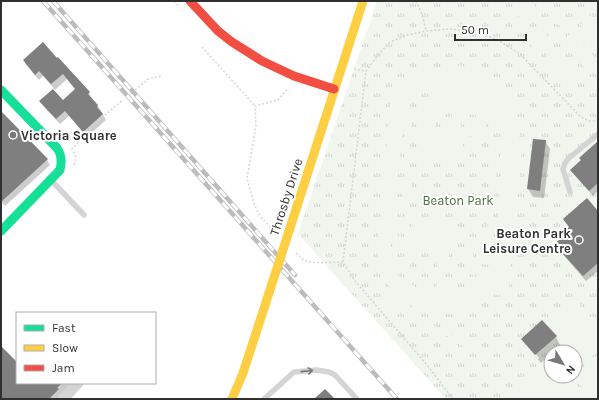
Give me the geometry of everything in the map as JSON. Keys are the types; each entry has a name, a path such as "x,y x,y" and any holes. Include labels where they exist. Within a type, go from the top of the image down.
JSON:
{"main road":[{"path":"190,1 218,31 232,42 262,61 294,76 334,89"},
{"name":"Throsby Drive","path":"232,399 244,373 363,1"},
{"path":"1,90 57,148 62,159 60,170 2,228"}],"street":[{"path":"63,399 77,384"}],"lane":[{"path":"570,192 564,169 565,164 569,158 598,134"},
{"path":"50,179 84,215"},
{"path":"264,399 294,372 316,370 335,375 357,399"}],"path":[{"path":"416,1 422,14 426,31"},
{"path":"453,399 427,365 355,281 343,262 366,71 390,42 408,35 426,31 449,29 473,31 498,40 520,54 581,117 589,121 598,121"},
{"path":"202,47 255,106 256,126 247,178 254,204 260,216 280,237"},
{"path":"351,68 366,71"},
{"path":"135,90 148,79 162,76"},
{"path":"255,106 278,100 289,87"},
{"path":"72,149 100,119 123,100"},
{"path":"295,252 300,258 306,261 343,262"}],"green space":[{"name":"Beaton Park","path":"377,1 598,1 598,399 446,399 298,234"},
{"path":"531,1 537,8 532,14 521,2"},
{"path":"558,1 579,1 568,12"},
{"path":"519,4 529,16 523,21 513,10"},
{"path":"554,10 564,21 559,26 548,15"},
{"path":"511,12 521,23 515,29 505,17"},
{"path":"591,15 598,22 598,45 580,25"},
{"path":"545,17 556,29 550,34 540,23"},
{"path":"537,25 548,36 542,41 532,30"},
{"path":"529,32 539,44 534,49 523,37"},
{"path":"572,32 595,57 584,67 561,42"},
{"path":"555,48 578,72 566,83 544,58"},
{"path":"455,65 469,67 493,78 503,87 510,97 515,109 519,137 523,137 508,296 490,294 476,305 460,312 443,314 427,312 411,306 397,296 386,283 379,266 377,250 392,84 406,85 411,80 429,70","holes":["426,87 435,111 453,113 443,138 423,105 424,102 421,102 419,160 437,154 437,156 465,160 459,113 482,116 469,136 485,140 486,116 504,118 505,125 494,257 487,275 479,284 467,290 453,293 441,293 444,270 459,226 441,225 414,213 407,266 405,268 408,269 408,267 433,240 438,269 436,292 416,287 402,279 396,272 392,256 391,244 404,118 412,101"]},
{"path":"410,119 412,119 406,181 411,182 410,195 405,195 399,252 397,252 403,194 399,194 400,181 404,181"},
{"path":"493,152 499,152 488,250 488,265 482,264 483,250 485,250"},
{"path":"473,248 474,274 476,275 474,277 458,255"},
{"path":"574,298 598,328 598,351 583,363 583,344 566,344 547,320"},
{"path":"384,299 395,304 394,306 461,339 462,337 474,343 471,350 459,344 459,342 393,309 392,310 381,305"},
{"path":"598,360 598,399 592,399 580,384 583,384 583,372"},
{"path":"543,366 543,384 566,384 578,399 504,399"}],"building":[{"path":"43,42 90,92 88,94 98,105 97,107 103,114 83,132 65,111 56,119 39,101 53,89 63,100 75,89 63,74 51,84 39,71 35,75 23,60"},
{"name":"Victoria Square","path":"1,111 48,159 1,202"},
{"path":"533,139 546,140 540,191 527,189"},
{"name":"Beaton Park Leisure Centre","path":"598,141 598,183 589,191 570,170 581,160 579,158"},
{"name":"Beaton Park Leisure Centre","path":"587,198 598,211 598,263 583,276 554,244 564,236 562,233 569,227 563,219"},
{"path":"542,320 557,336 548,344 543,344 543,348 535,355 521,339"},
{"path":"1,346 16,361 16,384 61,384 57,388 59,389 49,399 1,399"},
{"path":"325,389 335,399 314,399"}],"railway":[{"path":"43,1 397,399"},
{"path":"53,1 295,275"}],"traffic: fast":[{"path":"1,90 57,148 61,156 60,170 1,231"}],"traffic: slow":[{"path":"290,228 363,1"},
{"path":"269,293 290,228"},
{"path":"232,399 243,373 269,293"}],"traffic: jam":[{"path":"190,1 218,31 232,42 262,61 294,76 334,89"}],"place":[{"name":"Victoria Square","path":"13,135"},
{"name":"Beaton Park Leisure Centre","path":"579,240"}]}
